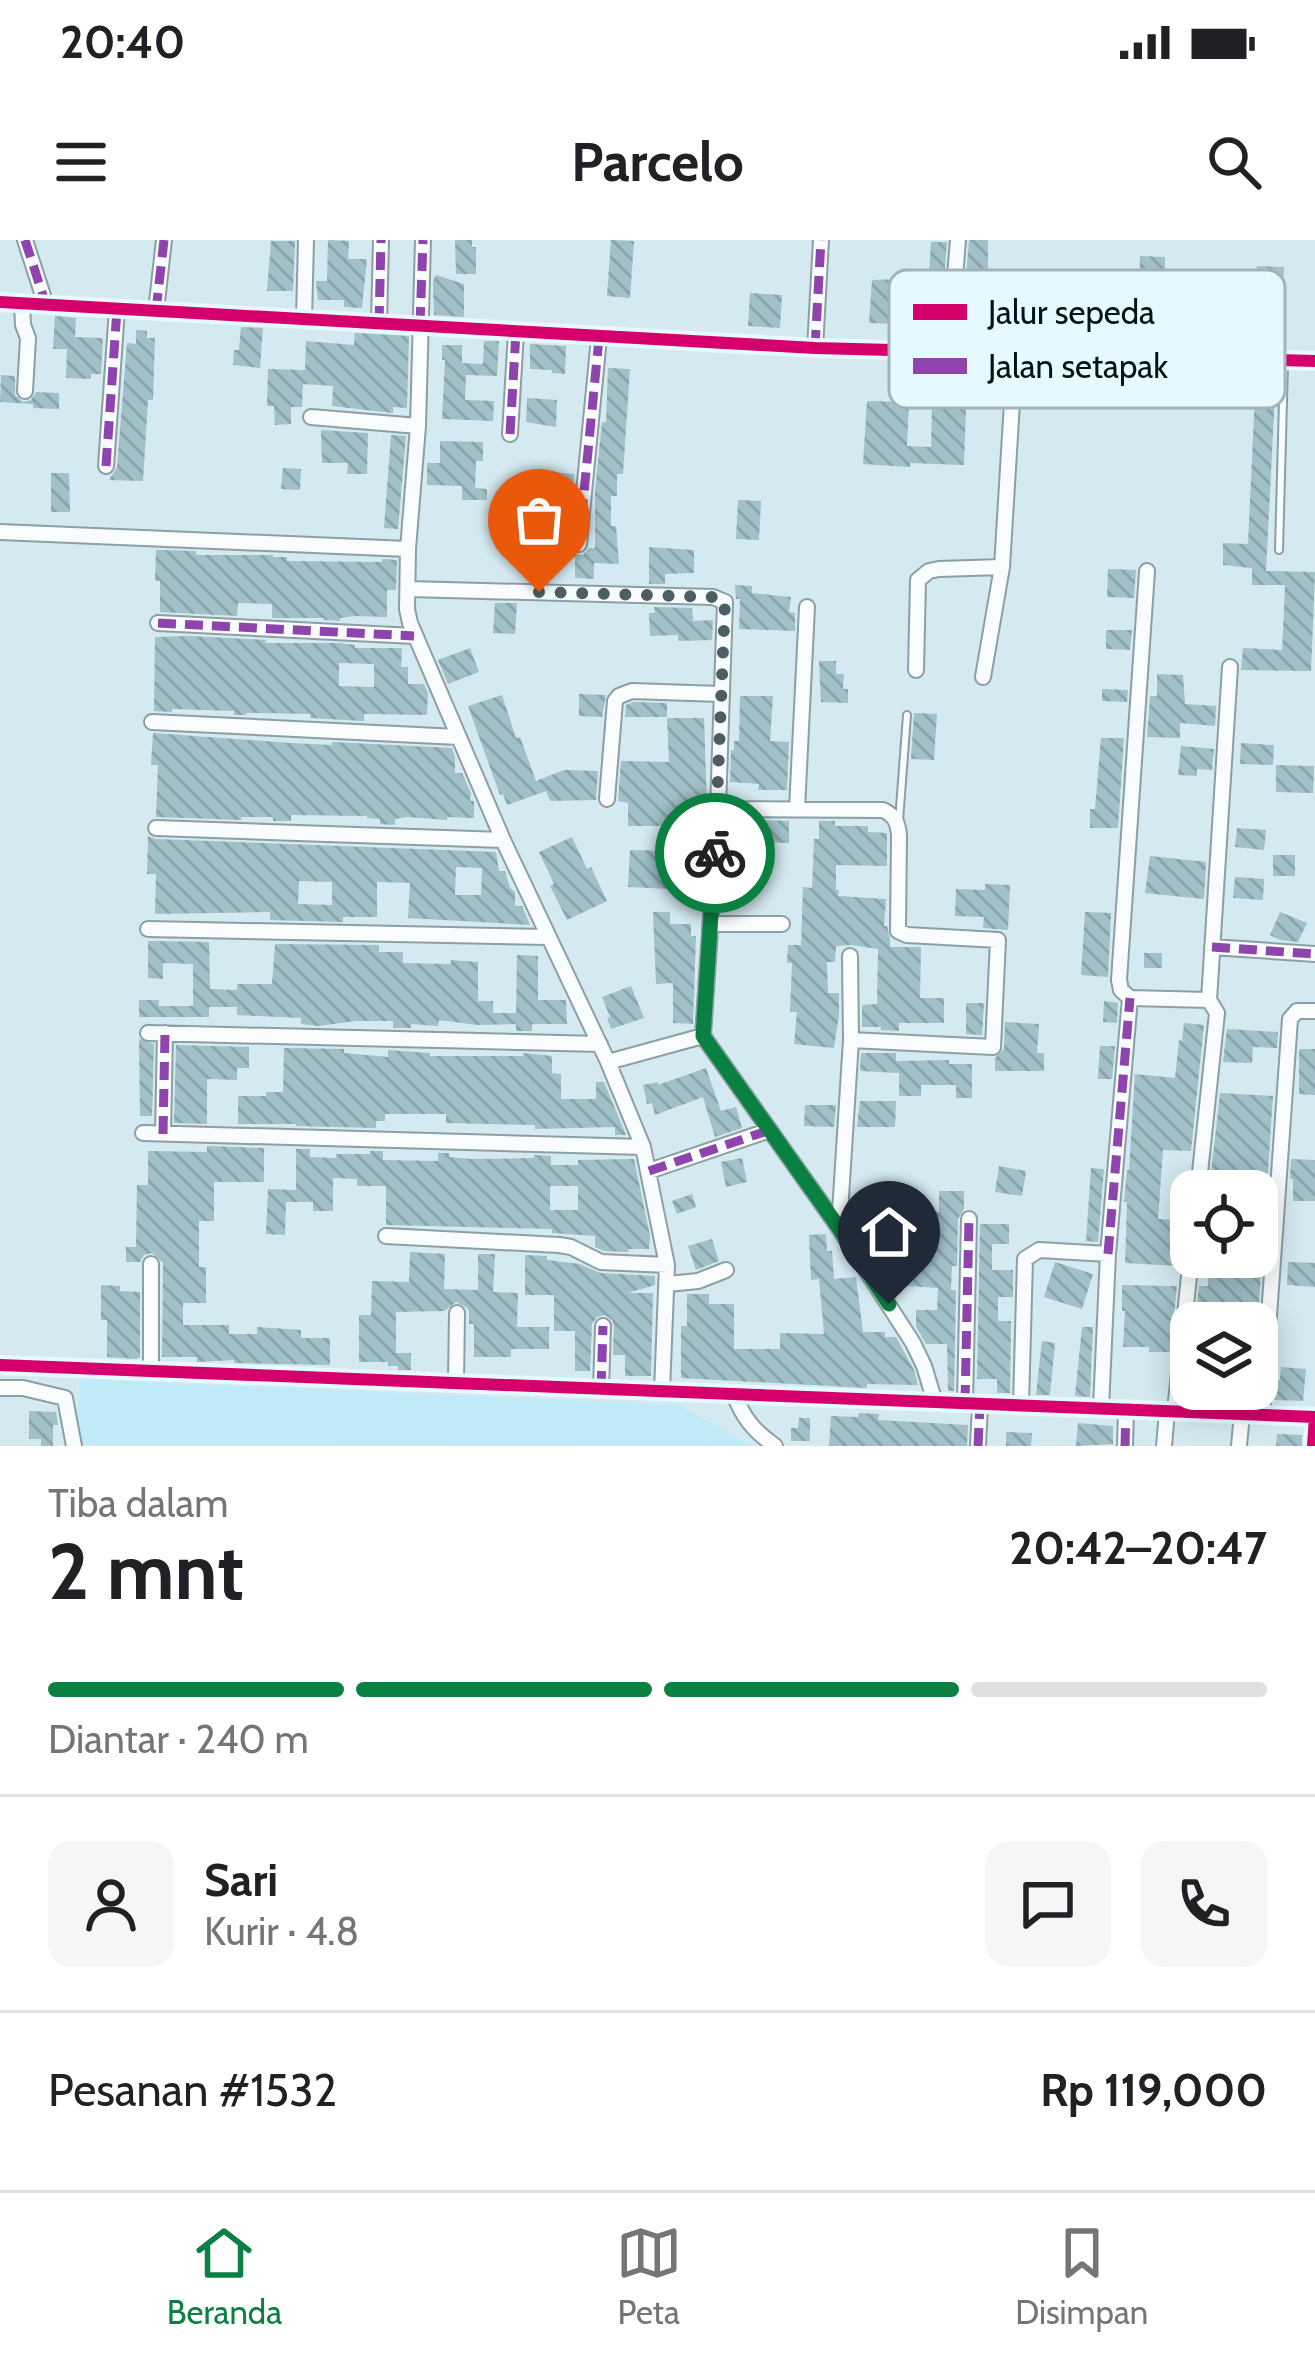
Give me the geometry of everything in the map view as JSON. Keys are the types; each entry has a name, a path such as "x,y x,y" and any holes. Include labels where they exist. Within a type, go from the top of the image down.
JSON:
{"street":[{"path":"25,391 28,338 23,325 33,304 26,240"},
{"path":"156,310 164,240"},
{"path":"304,319 306,240"},
{"path":"379,324 381,240"},
{"path":"423,240 407,609 414,636 503,840 644,1147 667,1264 662,1391"},
{"path":"814,348 821,240"},
{"path":"954,270 956,240"},
{"path":"0,302 599,338 889,350"},
{"path":"106,466 117,309"},
{"path":"510,434 516,332"},
{"path":"579,544 599,338"},
{"path":"1285,360 1315,361"},
{"path":"983,677 1002,567 1012,408"},
{"path":"311,417 418,426"},
{"path":"0,532 408,549"},
{"path":"916,670 918,580 939,569 1002,567"},
{"path":"1147,571 1119,980 1121,991 1130,998 1209,1000"},
{"path":"409,589 718,598 727,605 703,1036 839,1228 919,1352 935,1402"},
{"path":"797,809 807,608"},
{"path":"158,623 414,636"},
{"path":"1200,1170 1217,1013 1209,1000 1230,667"},
{"path":"607,799 619,696 632,692 721,694"},
{"path":"152,722 458,737"},
{"path":"718,809 890,813 898,825 898,931 998,941 994,1045 851,1040"},
{"path":"156,828 503,840"},
{"path":"710,924 782,924"},
{"path":"148,928 547,938"},
{"path":"1212,947 1315,954"},
{"path":"839,1228 851,1040 850,956"},
{"path":"1101,1408 1108,1254 1130,998"},
{"path":"1262,1415 1290,1019 1297,1010 1315,1011"},
{"path":"148,1033 600,1044"},
{"path":"163,1134 166,1033"},
{"path":"608,1062 703,1036"},
{"path":"649,1171 770,1130"},
{"path":"143,1133 644,1147"},
{"path":"969,1219 972,1403 978,1446"},
{"path":"386,1236 559,1245 601,1262 667,1264"},
{"path":"1021,1405 1025,1259 1040,1250 1108,1254"},
{"path":"151,1264 151,1371"},
{"path":"668,1285 698,1281 725,1270"},
{"path":"1164,1446 1188,1278"},
{"path":"456,1383 457,1313"},
{"path":"601,1389 603,1327"},
{"path":"0,1365 1315,1417 1313,1446"},
{"path":"0,1388 65,1398 74,1446"},
{"path":"734,1394 742,1417 776,1446"},
{"path":"1125,1446 1126,1409"},
{"path":"1240,1446 1242,1414"}],"lane":[{"path":"1279,550 1283,408"},
{"path":"898,825 907,715"}],"shaded area":[{"path":"80,1379 679,1405 751,1446 76,1445"}],"building":[{"path":"328,240 349,241 348,259 367,259 362,308 344,307 344,300 318,300 316,281 327,281"},
{"path":"455,240 472,240 476,274 456,274"},
{"path":"611,240 634,241 630,298 607,296"},
{"path":"969,240 988,240 988,270 966,270"},
{"path":"271,241 295,241 293,291 267,291"},
{"path":"931,242 947,242 945,270 929,270"},
{"path":"1140,256 1165,257 1165,270 1140,270"},
{"path":"1257,266 1284,267 1284,270 1257,270"},
{"path":"436,275 464,284 464,317 434,315"},
{"path":"889,279 889,324 869,323 872,280"},
{"path":"750,293 782,295 780,328 748,326"},
{"path":"55,316 76,318 75,337 103,338 101,374 91,374 91,379 66,378 67,349 53,349"},
{"path":"241,327 263,328 260,368 233,365"},
{"path":"136,330 155,338 143,481 109,480 117,467 127,343 136,344"},
{"path":"355,333 409,336 407,408 393,407 393,413 332,406 333,386 303,384 302,407 291,407 291,424 275,425 274,406 267,406 268,369 305,370 306,341 354,345"},
{"path":"484,341 499,341 497,376 466,375 465,400 494,401 493,421 442,419 442,345 462,345 462,363 483,364"},
{"path":"530,344 566,346 565,374 530,369"},
{"path":"608,368 630,369 623,474 617,474 617,496 611,496 619,564 594,563 594,579 575,578 575,554 595,548 595,491 602,422 606,422"},
{"path":"1,375 15,376 15,395 23,402 36,392 59,393 59,409 0,402"},
{"path":"527,398 557,400 556,427 526,422"},
{"path":"867,401 909,408 907,446 931,447 932,408 966,408 964,465 863,464"},
{"path":"1254,408 1274,408 1266,571 1315,572 1311,671 1241,670 1243,648 1282,650 1285,585 1252,585 1252,568 1223,565 1223,543 1248,544"},
{"path":"321,430 368,433 367,474 347,474 348,463 322,463"},
{"path":"391,435 406,436 398,529 384,528"},
{"path":"440,441 483,442 483,461 476,461 475,488 487,489 487,500 462,500 462,486 427,485 427,463 440,463"},
{"path":"283,468 301,469 300,490 281,489"},
{"path":"551,472 574,474 568,542 543,540 545,515 550,516"},
{"path":"51,473 69,473 70,512 51,512"},
{"path":"738,500 761,501 759,540 736,539"},
{"path":"649,547 694,550 694,573 665,574 665,584 649,584"},
{"path":"156,550 273,555 287,557 287,561 397,560 396,590 387,590 387,617 272,618 272,604 238,603 237,616 160,612"},
{"path":"1108,569 1136,570 1134,598 1107,597"},
{"path":"735,585 752,586 752,593 791,597 789,612 795,613 795,631 739,629 740,599 736,599"},
{"path":"495,603 517,603 515,634 493,633"},
{"path":"654,607 692,608 693,621 713,620 712,640 650,636 649,613 655,613"},
{"path":"1106,630 1132,630 1130,650 1106,649"},
{"path":"155,637 402,648 401,667 408,667 408,684 424,684 428,693 427,715 364,714 364,721 310,718 311,714 154,711","holes":["339,663 374,664 374,687 339,686"]},
{"path":"470,648 479,672 448,684 438,660"},
{"path":"819,661 836,661 836,674 844,674 848,703 821,702"},
{"path":"1157,674 1183,675 1185,704 1216,706 1215,726 1180,723 1180,738 1147,737"},
{"path":"1102,689 1128,690 1127,702 1102,701"},
{"path":"579,694 606,695 602,717 579,716"},
{"path":"502,695 536,781 564,770 598,771 596,800 550,801 546,791 507,805 468,706"},
{"path":"740,696 773,696 770,741 789,742 787,790 758,790 759,784 730,782 731,750 734,741 739,741"},
{"path":"667,703 667,717 625,717 626,705"},
{"path":"914,713 937,714 934,760 911,759"},
{"path":"667,718 704,718 707,805 697,805 697,831 703,831 702,859 695,859 694,890 628,887 630,850 665,851 665,826 628,826 628,803 618,801 621,761 669,762"},
{"path":"153,733 452,748 455,773 462,773 470,801 474,801 474,818 407,817 395,819 395,825 380,824 380,819 367,816 291,815 291,821 156,817 158,765 151,765"},
{"path":"1101,738 1124,738 1118,828 1090,828"},
{"path":"1241,743 1274,745 1273,765 1240,764"},
{"path":"1181,746 1214,749 1212,770 1197,769 1197,776 1178,775"},
{"path":"1276,765 1314,766 1313,793 1276,792"},
{"path":"750,820 789,821 789,843 750,842"},
{"path":"819,821 887,833 887,866 836,865 836,890 838,896 886,899 884,926 890,947 921,947 920,998 944,998 944,1023 899,1023 899,1031 862,1027 862,1005 877,1004 878,949 836,946 835,962 827,962 828,993 839,993 834,1048 794,1044 797,1012 790,1012 788,945 801,945 803,887 812,888"},
{"path":"1237,828 1266,830 1264,850 1235,847"},
{"path":"148,836 496,852 499,871 505,871 515,892 515,906 522,906 530,925 408,918 410,883 377,882 377,917 343,917 343,922 270,920 270,912 155,914 156,874 147,874","holes":["456,867 482,868 481,895 455,895","299,881 332,882 332,905 298,904"]},
{"path":"572,837 607,901 567,920 539,852"},
{"path":"1273,855 1295,855 1295,876 1273,876"},
{"path":"1150,856 1206,862 1204,899 1145,893"},
{"path":"1235,877 1264,879 1263,900 1233,898"},
{"path":"985,884 1010,885 1008,930 983,928 984,917 955,916 956,889 985,890"},
{"path":"653,912 670,912 670,924 691,924 691,936 696,936 693,1024 673,1023 673,983 656,984"},
{"path":"1085,912 1111,913 1108,977 1081,975"},
{"path":"1280,912 1307,923 1298,942 1270,935"},
{"path":"148,941 209,942 210,989 272,984 275,944 379,945 379,952 403,952 403,963 478,962 478,1001 493,1001 493,1013 516,1013 517,955 538,956 538,1000 566,1000 567,1024 532,1024 532,1031 516,1031 516,1024 439,1020 438,1026 411,1024 411,1028 393,1028 393,1021 318,1026 301,1024 301,1018 237,1015 237,1007 209,1007 209,1017 139,1017 139,1000 159,1000 159,1006 193,1006 193,964 163,963 163,979 148,978"},
{"path":"1144,953 1162,953 1162,968 1144,968"},
{"path":"631,986 644,1018 611,1029 602,997"},
{"path":"1104,1001 1118,1003 1117,1023 1103,1022"},
{"path":"966,1003 984,1003 982,1035 966,1034"},
{"path":"1005,1022 1039,1024 1037,1053 1044,1053 1044,1071 995,1071 995,1058 1004,1049"},
{"path":"1184,1023 1204,1025 1191,1151 1163,1150 1158,1219 1170,1219 1170,1266 1125,1263 1124,1202 1135,1074 1175,1078"},
{"path":"1227,1029 1278,1032 1277,1048 1253,1047 1252,1063 1223,1062"},
{"path":"139,1039 154,1044 152,1116 140,1116"},
{"path":"176,1045 249,1047 249,1068 237,1068 237,1080 207,1079 207,1124 174,1123"},
{"path":"1100,1046 1115,1046 1112,1079 1098,1079"},
{"path":"284,1048 344,1049 344,1053 388,1057 388,1050 430,1056 552,1056 552,1073 561,1074 561,1099 596,1099 596,1082 604,1082 626,1135 615,1135 615,1127 535,1129 535,1125 446,1123 446,1114 385,1114 385,1121 376,1121 376,1128 238,1124 238,1096 283,1092"},
{"path":"1299,1049 1315,1049 1315,1095 1299,1094"},
{"path":"861,1053 896,1053 896,1061 972,1064 972,1098 956,1098 956,1085 921,1085 921,1096 899,1096 899,1073 860,1071"},
{"path":"706,1068 721,1111 736,1107 742,1128 715,1137 703,1097 655,1115 652,1103 647,1104 643,1085 658,1085"},
{"path":"1220,1093 1273,1096 1268,1170 1211,1170"},
{"path":"860,1101 896,1101 895,1127 857,1127"},
{"path":"805,1105 836,1105 834,1127 804,1126"},
{"path":"207,1146 264,1148 264,1182 214,1182 214,1221 199,1221 199,1267 206,1267 206,1303 183,1303 183,1325 229,1325 229,1334 257,1334 257,1327 301,1330 301,1338 330,1338 330,1365 162,1357 163,1263 152,1253 140,1262 126,1262 126,1247 136,1247 137,1185 148,1185 148,1151 207,1152"},
{"path":"296,1149 310,1149 310,1157 336,1158 336,1154 383,1151 383,1160 438,1161 438,1153 471,1159 551,1156 551,1165 634,1159 649,1249 604,1251 595,1247 595,1236 552,1233 552,1229 386,1225 386,1186 357,1186 357,1179 333,1178 333,1211 313,1211 313,1202 286,1202 285,1235 266,1234 268,1189 296,1190","holes":["550,1186 578,1186 578,1210 550,1210"]},
{"path":"742,1158 747,1182 726,1187 721,1162"},
{"path":"1291,1159 1315,1160 1315,1201 1293,1201"},
{"path":"999,1166 1026,1171 1022,1196 995,1192"},
{"path":"1091,1168 1104,1169 1098,1242 1086,1241"},
{"path":"939,1191 964,1191 957,1266 952,1266 951,1290 956,1290 954,1391 948,1391 947,1344 926,1344 916,1327 916,1310 937,1310 938,1288 894,1285 896,1251 867,1250 861,1228 861,1198 875,1198 875,1219 906,1220 906,1211 939,1212"},
{"path":"692,1194 696,1207 677,1214 672,1201"},
{"path":"980,1224 1009,1224 1009,1244 992,1244 992,1270 1013,1270 1013,1297 998,1297 998,1321 1011,1321 1010,1393 997,1393 997,1379 977,1379"},
{"path":"826,1234 834,1279 856,1277 863,1332 896,1337 918,1385 867,1384 867,1388 681,1378 681,1326 687,1326 687,1294 709,1294 709,1304 734,1304 734,1349 780,1349 780,1333 824,1334 819,1279 811,1280 809,1235"},
{"path":"712,1239 719,1261 696,1270 688,1246"},
{"path":"410,1252 445,1254 444,1289 478,1290 478,1254 495,1254 493,1292 518,1293 517,1327 549,1327 549,1349 511,1349 511,1357 474,1357 474,1324 469,1324 466,1307 456,1302 444,1311 396,1312 396,1353 411,1353 411,1370 398,1370 388,1362 359,1362 359,1315 371,1315 372,1281 409,1282"},
{"path":"525,1255 547,1256 547,1260 580,1264 600,1273 655,1276 655,1285 628,1293 653,1293 651,1376 625,1376 625,1355 613,1355 614,1325 605,1315 592,1324 590,1371 575,1371 575,1331 554,1331 554,1295 525,1295"},
{"path":"1055,1262 1093,1274 1082,1309 1044,1297"},
{"path":"1288,1262 1315,1263 1315,1287 1287,1285"},
{"path":"1208,1278 1261,1278 1259,1302 1197,1302 1199,1286 1208,1286"},
{"path":"101,1285 140,1292 137,1359 107,1357"},
{"path":"1122,1285 1177,1286 1175,1302 1170,1302 1170,1352 1123,1347"},
{"path":"1082,1327 1093,1327 1090,1397 1075,1396"},
{"path":"1042,1341 1055,1343 1050,1395 1036,1395"},
{"path":"1281,1367 1306,1369 1303,1401 1278,1400"},
{"path":"29,1411 56,1412 53,1446 29,1439"},
{"path":"859,1413 879,1414 878,1420 968,1425 967,1446 829,1446 831,1416 858,1417"},
{"path":"799,1418 810,1418 810,1441 791,1441 791,1428 798,1428"},
{"path":"1078,1423 1113,1426 1113,1444 1076,1446"},
{"path":"1006,1432 1032,1433 1031,1446 1006,1446"},
{"path":"1277,1434 1302,1435 1302,1446 1276,1446"}],"marked path":[{"path":"25,240 46,305"},
{"path":"156,311 164,240"},
{"path":"379,324 381,240"},
{"path":"420,325 423,240"},
{"path":"815,348 821,240"},
{"path":"106,466 117,309"},
{"path":"510,434 516,332"},
{"path":"579,544 599,338"},
{"path":"158,623 414,636"},
{"path":"1212,947 1315,954"},
{"path":"1108,1254 1130,998"},
{"path":"163,1134 165,1033"},
{"path":"649,1171 770,1130"},
{"path":"965,1403 969,1219"},
{"path":"601,1389 603,1326"},
{"path":"978,1446 980,1404"},
{"path":"1125,1446 1126,1409"}],"cycle path":[{"path":"0,302 889,350"},
{"path":"1285,360 1315,361"},
{"path":"0,1365 1315,1417 1313,1446"}],"way so far":[{"path":"539,592 712,597 725,602 715,853"}],"route":[{"path":"715,853 703,1036 889,1304"}]}
